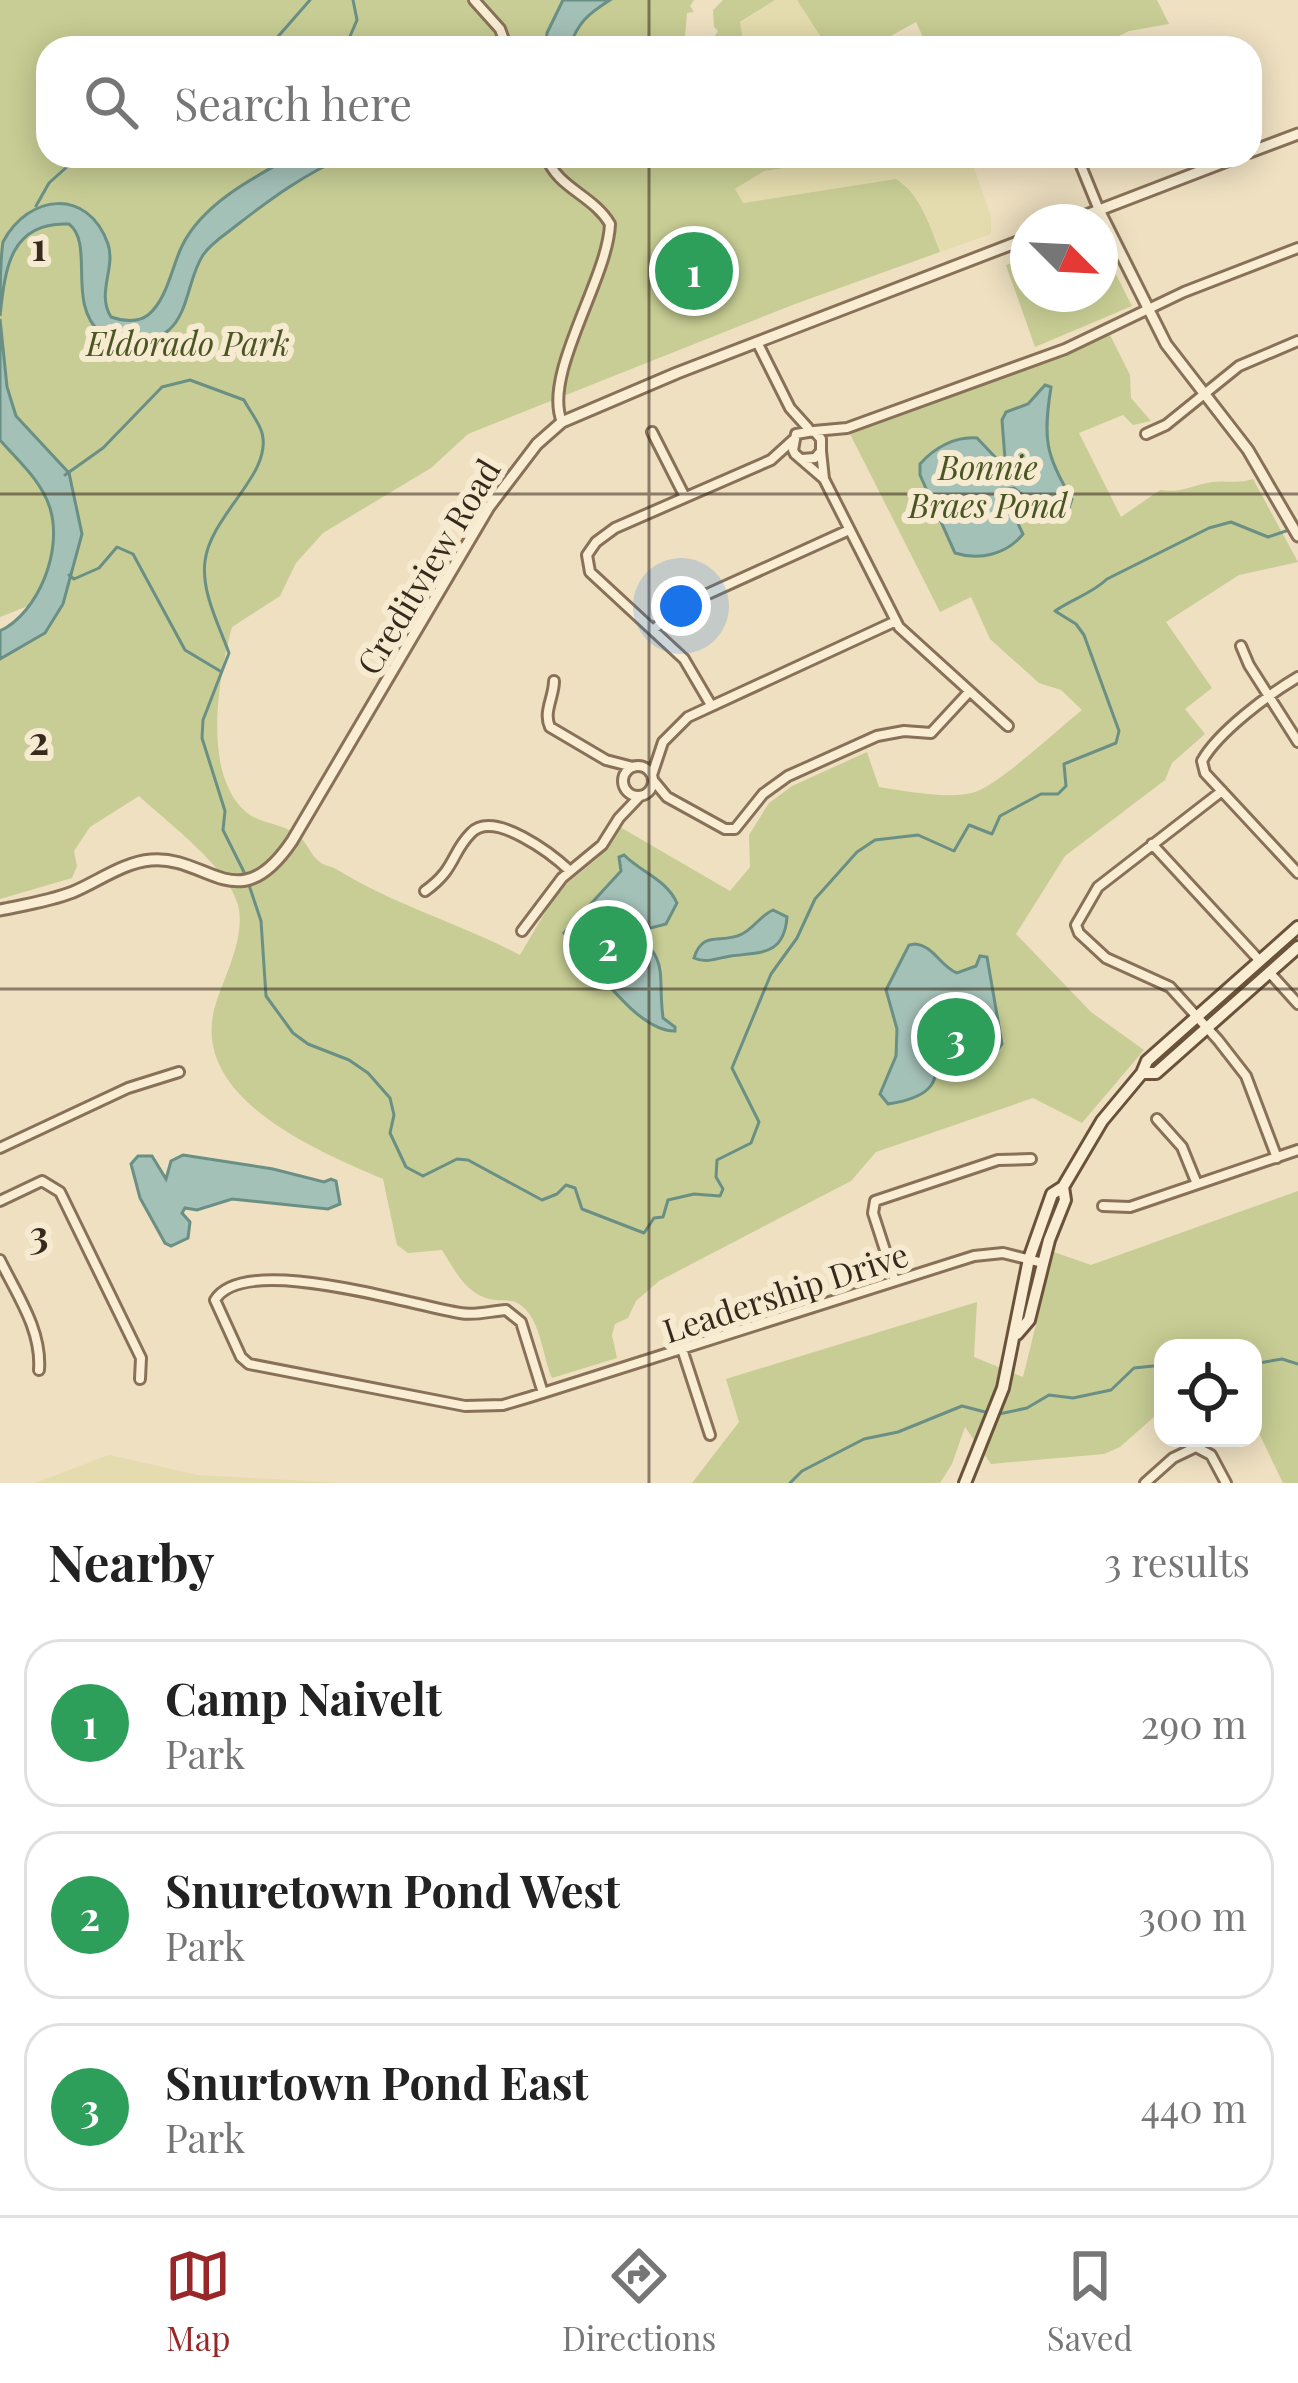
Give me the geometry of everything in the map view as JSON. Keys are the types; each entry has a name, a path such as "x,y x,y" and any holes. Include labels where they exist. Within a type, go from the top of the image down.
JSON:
{"main road":[{"path":"965,1483 1007,1372 1028,1259 1052,1194 1063,1187 1102,1121 1147,1061 1298,927"},
{"path":"1142,1073 1156,1072 1298,946"},
{"path":"1016,1334 1029,1320 1065,1199 1063,1187"}],"street":[{"path":"474,0 503,36"},
{"path":"1262,148 1298,134"},
{"path":"551,168 556,178 578,192 610,224 607,246 564,368 556,408 562,422"},
{"path":"1082,168 1097,204"},
{"path":"1115,204 1209,168"},
{"name":"Creditview Road","path":"0,910 66,894 151,860 230,880 252,878 273,865 315,803 508,478 562,422 1010,245"},
{"path":"712,705 688,662 590,572 587,555 607,533 770,460 793,439 812,430 847,428 1065,349 1184,292 1298,248"},
{"path":"1118,249 1175,358 1266,478 1298,536"},
{"path":"1146,434 1166,425 1239,366 1298,341"},
{"path":"757,342 790,408 821,439 824,479 896,621 913,643 1008,726"},
{"path":"790,408 793,450 824,479"},
{"path":"770,460 811,459 847,428"},
{"path":"652,432 685,497"},
{"path":"653,630 681,606 849,530"},
{"path":"619,818 625,772 659,749 680,723 896,621"},
{"path":"1241,646 1298,742"},
{"path":"1298,676 1205,754 1202,766 1298,873"},
{"path":"554,680 548,723 606,760 635,766 668,796 724,829 735,830 763,794 788,776 877,736 931,733 969,692"},
{"path":"521,931 570,871 597,851 641,796 659,749"},
{"path":"606,760 623,785 641,796 668,796"},
{"path":"1222,791 1095,890 1076,925 1102,955 1170,987 1207,1028 1246,1076 1277,1158"},
{"path":"425,891 446,875 472,832 485,826 534,841 570,871"},
{"path":"1153,844 1260,961"},
{"path":"1269,972 1298,1004"},
{"path":"0,1148 128,1088 179,1072"},
{"path":"1157,1119 1182,1147 1197,1184"},
{"path":"1103,1206 1130,1207 1298,1150"},
{"path":"895,1282 872,1214 875,1201 998,1160 1031,1159"},
{"path":"0,1201 42,1181 60,1192 141,1358 140,1379"},
{"name":"Leadership Drive","path":"543,1393 521,1322 506,1310 461,1313 270,1277 237,1282 219,1292 215,1300 241,1357 254,1366 465,1406 503,1405 543,1393 989,1253 1043,1263"},
{"path":"0,1260 35,1331 39,1370"},
{"path":"682,1349 710,1435"},
{"path":"1145,1483 1173,1458 1196,1448 1211,1454 1226,1483"}],"shaded area":[{"path":"775,0 797,0 820,36 742,36 739,24"},
{"path":"974,168 991,217 991,234 940,252 928,220 906,185 896,179 742,203 734,188 764,171"},
{"path":"109,1455 198,1475 342,1483 35,1483"}],"green space":[{"path":"0,0 694,0 690,6 694,12 687,13 685,36 36,36 36,168 784,168 764,171 735,189 743,203 896,179 923,211 940,252 795,304 468,434 431,468 323,533 296,563 280,596 232,627 219,697 218,749 232,795 246,812 296,834 323,864 520,955 557,892 598,858 620,827 730,891 750,867 749,835 769,803 792,786 867,752 879,787 941,795 975,792 1014,768 1082,710 1061,690 1039,683 990,639 971,597 940,612 849,432 1110,335 1130,375 1131,398 1151,421 1133,425 1123,415 1079,433 1121,517 1160,490 1253,479 1298,562 1239,575 1166,622 1212,688 1185,709 1205,734 1172,763 1165,780 1065,856 1016,934 1091,1012 1144,1050 1082,1123 1033,1098 876,1152 851,1181 659,1281 636,1301 628,1318 615,1324 612,1335 617,1358 552,1378 538,1331 523,1307 477,1294 442,1250 408,1253 397,1245 383,1179 293,1135 238,1092 220,1066 212,1036 216,1003 237,942 238,905 210,861 139,796 90,827 74,851 77,866 72,878 0,899 0,659 45,633 64,592 0,617"},
{"path":"723,0 775,0 740,22 742,36 715,36 713,10"},
{"path":"797,0 1157,0 1169,24 1119,36 922,36 916,22 891,36 820,36"},
{"path":"1118,278 1132,306 1118,312"},
{"path":"1023,312 1118,312 1035,347"},
{"path":"1298,1191 1298,1483 1283,1483 1262,1440 1262,1339 1154,1339 1154,1417 1120,1447 1104,1454 991,1464 965,1427 940,1483 692,1483 739,1422 726,1379 977,1302 974,1357 1023,1377 1054,1252 1091,1265"}],"water":[{"path":"563,0 610,0 585,20 574,36 547,33"},
{"path":"271,168 321,168 210,247 198,264 176,323 161,335 135,344 117,342 91,321 82,291 80,245 69,224 49,225 22,240 8,266 0,316 3,242 27,214 57,204 87,213 108,244 105,299 111,317 140,319 160,301 182,246 202,217"},
{"path":"0,319 7,387 16,416 69,473 82,534 63,604 45,633 0,659 0,631 26,610 44,578 53,525 41,489 0,440"},
{"path":"1045,385 1051,387 1048,446 1072,499 1068,511 1058,517 1049,515 1009,489 1011,509 1023,534 992,554 955,553 920,475 920,464 946,444 969,438 977,438 996,458 1005,459 1002,420 1006,412 1028,404"},
{"path":"624,855 660,882 677,903 666,924 647,929 634,924 630,930 657,959 663,1018 675,1031 660,1028 630,1008 564,933 621,871 619,857"},
{"path":"773,910 787,917 781,939 769,950 707,961 694,958 702,944 742,934"},
{"path":"915,944 957,973 976,966 980,956 987,957 1002,1044 992,1057 975,1058 946,1023 939,1035 933,1082 912,1098 888,1104 880,1094 896,1056 897,1029 886,990 909,945"},
{"path":"183,1155 324,1182 331,1179 336,1181 340,1204 328,1209 232,1199 197,1210 185,1208 188,1238 171,1246 140,1198 131,1164 138,1156 152,1156 166,1179 171,1161"}],"waterway":[{"path":"278,36 310,0"},
{"path":"350,36 357,20 353,0"},
{"path":"36,206 49,183 66,168"},
{"path":"65,475 103,448 162,387 190,380 244,400 261,429 259,464 218,527 204,573 229,653 203,720 202,738 225,811 223,830 244,872"},
{"path":"249,885 261,921 266,996 293,1033 349,1060 390,1098 394,1115 390,1133 406,1167 423,1176 457,1159 468,1160 542,1200 566,1185 575,1188 582,1209 644,1233 654,1218 663,1217 668,1200 694,1194 720,1196 717,1160 751,1143 759,1122 732,1068 771,974 797,938 815,899 857,852 875,840 918,835 954,851 969,825 992,834 1000,816 1041,794 1058,794 1066,786 1064,764 1116,743 1119,731 1084,635 1055,611 1209,528 1231,522 1268,537 1298,527"},
{"path":"69,575 74,579 99,568 117,547 133,554 185,650 220,671"},
{"path":"1262,1362 1282,1359 1298,1364"},
{"path":"999,1414 1027,1408 1049,1395 1073,1398 1111,1390 1134,1368 1154,1366"},
{"path":"790,1483 802,1471 864,1439 898,1432 962,1406 989,1413"}],"place":[{"name":"Camp Naivelt","path":"694,271"},
{"name":"Snuretown Pond West","path":"608,945"},
{"name":"Snurtown Pond East","path":"956,1037"}],"park label":[{"name":"Eldorado Park","path":"188,342"},
{"name":"Bonnie Braes Pond","path":"988,485"}]}
